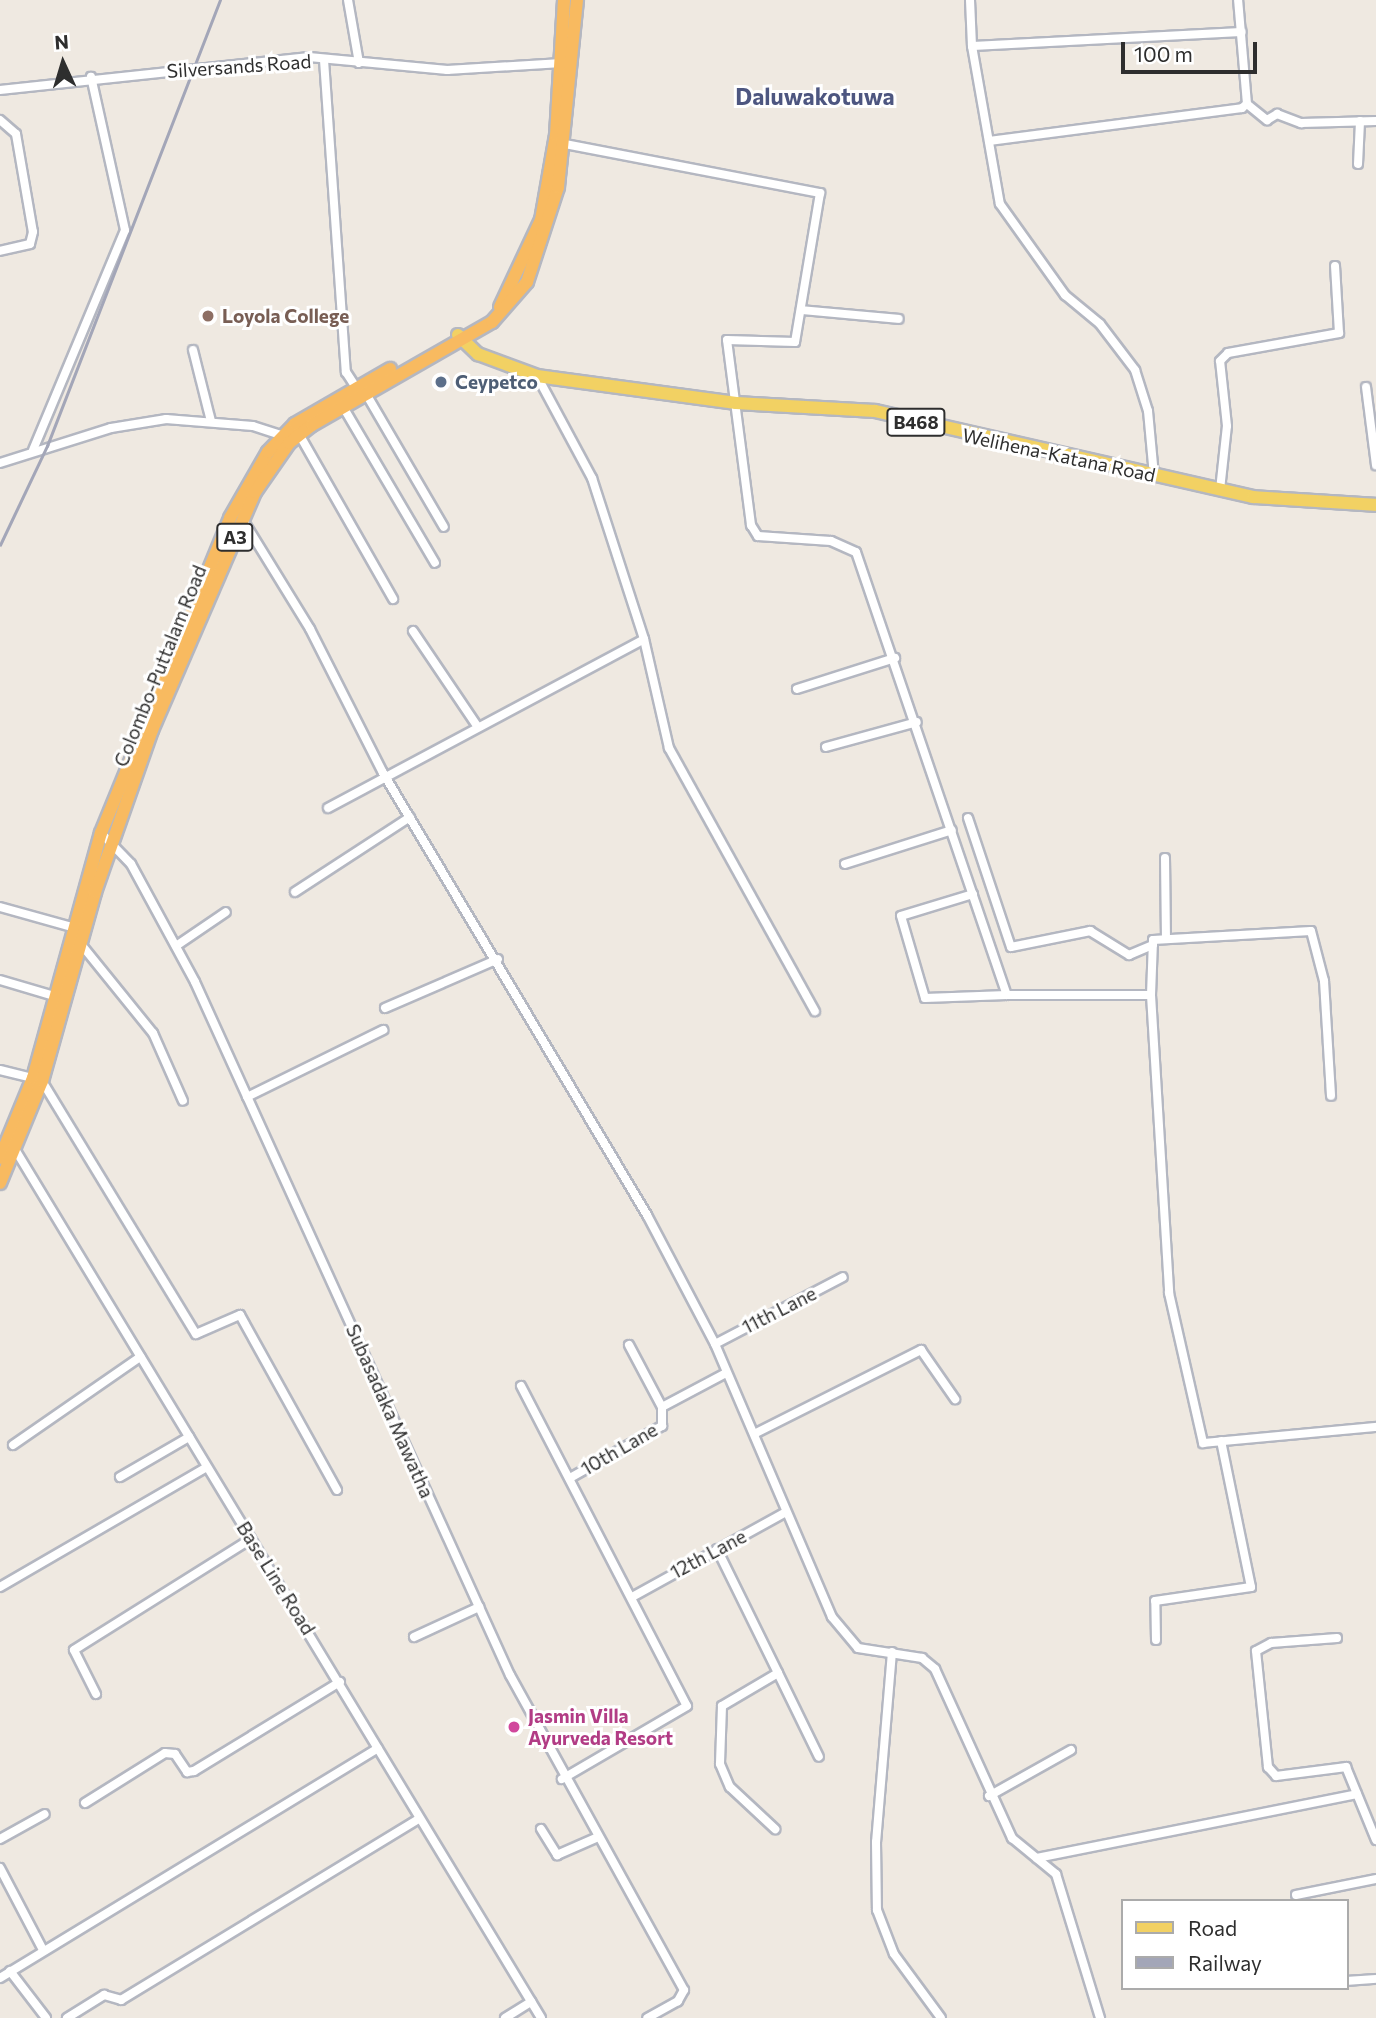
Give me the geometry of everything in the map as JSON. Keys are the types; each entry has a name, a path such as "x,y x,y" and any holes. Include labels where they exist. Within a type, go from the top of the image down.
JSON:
{"highway":[{"name":"Colombo-Puttalam Road","path":"459,337 508,297 535,238 556,135 564,0"},
{"name":"Colombo-Puttalam Road","path":"37,1079 71,930 102,833 225,530 249,480 291,437 360,389 492,322 527,282 547,234 565,144 577,0"},
{"name":"Colombo-Puttalam Road","path":"0,1183 37,1079 113,841 177,667 243,520 291,437 342,405 360,389"},
{"name":"Colombo-Puttalam Road","path":"0,1158 12,1145"}],"main road":[{"name":"Welihena-Katana Road","path":"459,337 493,362 537,376 736,403 875,411 1220,490 1376,505"}],"street":[{"path":"348,0 359,63"},
{"path":"970,0 972,46 1000,204 1065,295 1100,324 1135,370 1148,411 1154,476"},
{"path":"1237,0 1247,104"},
{"path":"972,46 1242,32"},
{"path":"324,60 346,372 360,389 444,527"},
{"name":"Silversands Road","path":"0,90 91,77 324,60 447,70 562,63"},
{"path":"33,450 125,230 91,77"},
{"path":"989,141 1247,104 1267,120 1278,114 1301,123 1376,121"},
{"path":"0,120 16,134 33,232 30,244 0,251"},
{"path":"1358,164 1360,121"},
{"path":"565,144 820,193 795,342 727,340 751,525 758,536 831,541 856,552 917,722 1007,995"},
{"path":"1220,490 1227,426 1220,361 1228,353 1339,333 1335,266"},
{"path":"802,310 899,319"},
{"path":"193,350 211,421"},
{"path":"537,376 592,478 644,639 669,748 815,1011"},
{"path":"1366,387 1376,465"},
{"path":"342,405 435,563"},
{"path":"0,463 33,450 125,425 211,421 291,437 393,599"},
{"path":"243,520 310,629 383,773 498,959 715,1343 726,1373 756,1433 784,1513 846,1639 858,1648 922,1658 935,1669 989,1796 1012,1838 1056,1874 1100,2018"},
{"path":"413,631 477,726"},
{"path":"328,808 383,773 644,639"},
{"path":"797,690 895,658"},
{"path":"825,747 917,722"},
{"path":"295,892 410,817"},
{"path":"968,818 1012,947 1090,931 1129,954 1166,939 1311,931 1324,981 1331,1096"},
{"path":"845,864 953,830"},
{"name":"Subasadaka Mawatha","path":"102,833 113,841 176,946 479,1607 562,1779 684,1990 666,2009"},
{"path":"1165,858 1166,939"},
{"path":"973,894 901,916 925,998 1151,995"},
{"path":"0,907 71,930 153,1033 183,1101"},
{"path":"176,946 226,912"},
{"path":"1153,945 1151,995 1169,1293 1203,1443 1376,1427"},
{"path":"385,1008 498,959"},
{"path":"0,979 54,996"},
{"path":"247,1097 383,1030"},
{"path":"0,1070 37,1079 197,1334 240,1315 337,1490"},
{"name":"Base Line Road","path":"12,1145 340,1682 419,1819 541,2018"},
{"name":"11th Lane","path":"715,1343 843,1277"},
{"path":"629,1345 662,1407"},
{"path":"756,1433 921,1350 955,1399"},
{"path":"13,1445 140,1357"},
{"name":"10th Lane","path":"570,1478 663,1426 662,1407 726,1373"},
{"path":"521,1386 687,1706 562,1779"},
{"path":"120,1477 189,1437"},
{"path":"1156,1640 1155,1601 1251,1587 1221,1441"},
{"path":"0,1587 207,1466"},
{"name":"12th Lane","path":"632,1597 784,1513"},
{"path":"96,1693 74,1650 251,1539"},
{"path":"717,1549 819,1757"},
{"path":"414,1637 479,1607"},
{"path":"1337,1639 1271,1643 1255,1651 1268,1768 1276,1776 1344,1766 1376,1840"},
{"path":"892,1652 876,1842 877,1910 894,1954 941,2018"},
{"path":"775,1829 723,1778 717,1715 729,1698 778,1674"},
{"path":"85,1803 166,1752 175,1754 187,1772 194,1771 340,1682"},
{"path":"0,1978 378,1748"},
{"path":"989,1796 1071,1750"},
{"path":"1037,1858 1357,1794"},
{"path":"0,1839 45,1814"},
{"path":"67,2018 104,1995 121,2000 419,1819"},
{"path":"541,1829 557,1855 596,1838"},
{"path":"0,1868 43,1950"},
{"path":"1296,1895 1376,1879"},
{"path":"10,1971 46,2018"},
{"path":"1348,1981 1376,1979"},
{"path":"505,2018 531,2003"},
{"path":"647,2018 666,2009 670,2018"}],"railway":[{"path":"0,545 47,446 220,0"}],"place":[{"name":"Loyola College","path":"208,316"},
{"name":"Ceypetco","path":"441,382"},
{"name":"Jasmin Villa Ayurveda Resort","path":"514,1727"}],"district":[{"name":"Daluwakotuwa","path":"815,96"}]}
